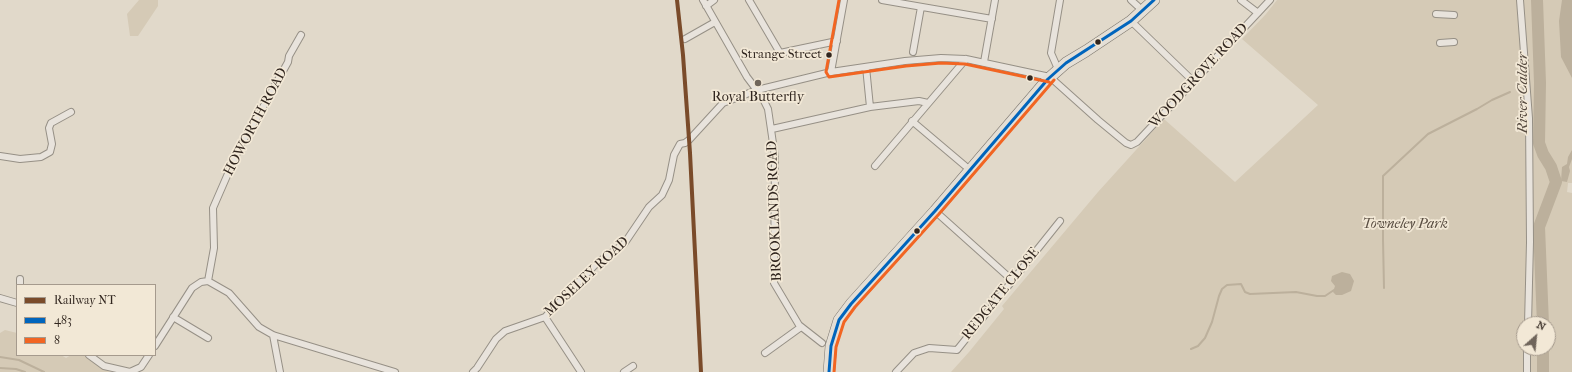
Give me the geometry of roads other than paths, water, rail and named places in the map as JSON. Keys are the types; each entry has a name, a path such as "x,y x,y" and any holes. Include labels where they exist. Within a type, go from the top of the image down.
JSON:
{"highway":[{"path":"829,372 831,346 839,320 851,304 935,211 1054,73 1131,21 1154,0"}],"street":[{"name":"BROOKLANDS ROAD","path":"703,0 747,77 757,90 768,109 775,157 774,283 801,327 822,343"},
{"path":"706,6 714,0"},
{"path":"748,0 780,53 837,41"},
{"path":"831,72 844,0"},
{"path":"882,0 992,19"},
{"path":"984,62 995,0"},
{"path":"1054,73 1051,53 1060,0"},
{"path":"1131,0 1143,11"},
{"path":"1241,0 1258,13"},
{"name":"WOODGROVE ROAD","path":"1054,73 1098,120 1126,143 1131,145 1137,142 1270,0"},
{"path":"1520,0 1529,118 1530,242 1528,316"},
{"path":"913,52 921,7"},
{"path":"1436,14 1454,15"},
{"path":"1131,21 1194,81"},
{"path":"685,39 715,22"},
{"name":"HOWORTH ROAD","path":"208,281 214,248 213,208 240,146 288,62 289,56 301,35"},
{"path":"1440,43 1454,42"},
{"name":"MOSELEY ROAD","path":"473,372 496,339 505,331 545,318 597,263 624,244 649,207 662,196 669,180 674,155 680,144 689,140 723,104 757,90 831,72 934,59 966,59 1054,73"},
{"path":"875,166 966,59"},
{"path":"866,67 870,107"},
{"path":"772,129 870,107 919,101 928,103"},
{"path":"0,156 20,159 40,157 50,152 52,144 49,128 51,124 71,112"},
{"path":"912,121 970,170"},
{"path":"935,211 1012,280"},
{"name":"REDGATE CLOSE","path":"896,372 914,353 929,348 957,350 1060,221"},
{"path":"156,344 192,288 201,282 208,281 229,293 259,327 273,335 395,372"},
{"path":"0,298 16,303"},
{"path":"173,317 208,338"},
{"path":"545,318 581,372"},
{"path":"765,354 801,327"},
{"path":"273,335 280,372"},
{"path":"90,356 104,366 130,372 141,367 148,356"},
{"path":"1526,372 1527,356"},
{"path":"624,372 633,366"}],"waterway":[{"name":"River Calder","path":"1537,0 1540,83 1539,143 1543,154 1551,167 1556,182 1539,227 1543,316"},
{"path":"1384,288 1383,176 1428,134 1510,92"},
{"path":"1191,349 1198,346 1205,338 1212,322 1219,296 1222,289 1227,285 1241,284 1245,292 1250,294 1296,292 1325,296 1334,290"},
{"name":"River Calder","path":"1543,356 1543,372"},
{"path":"0,357 19,360 44,372"},
{"path":"0,368 16,369 25,372"}],"rail line":[{"name":"NT","path":"677,0 683,55 690,153 701,372"}],"place":[{"name":"Strange Street","path":"829,55"},
{"name":"Royal Butterfly","path":"758,83"}],"park label":[{"name":"Towneley Park","path":"1405,225"}]}
